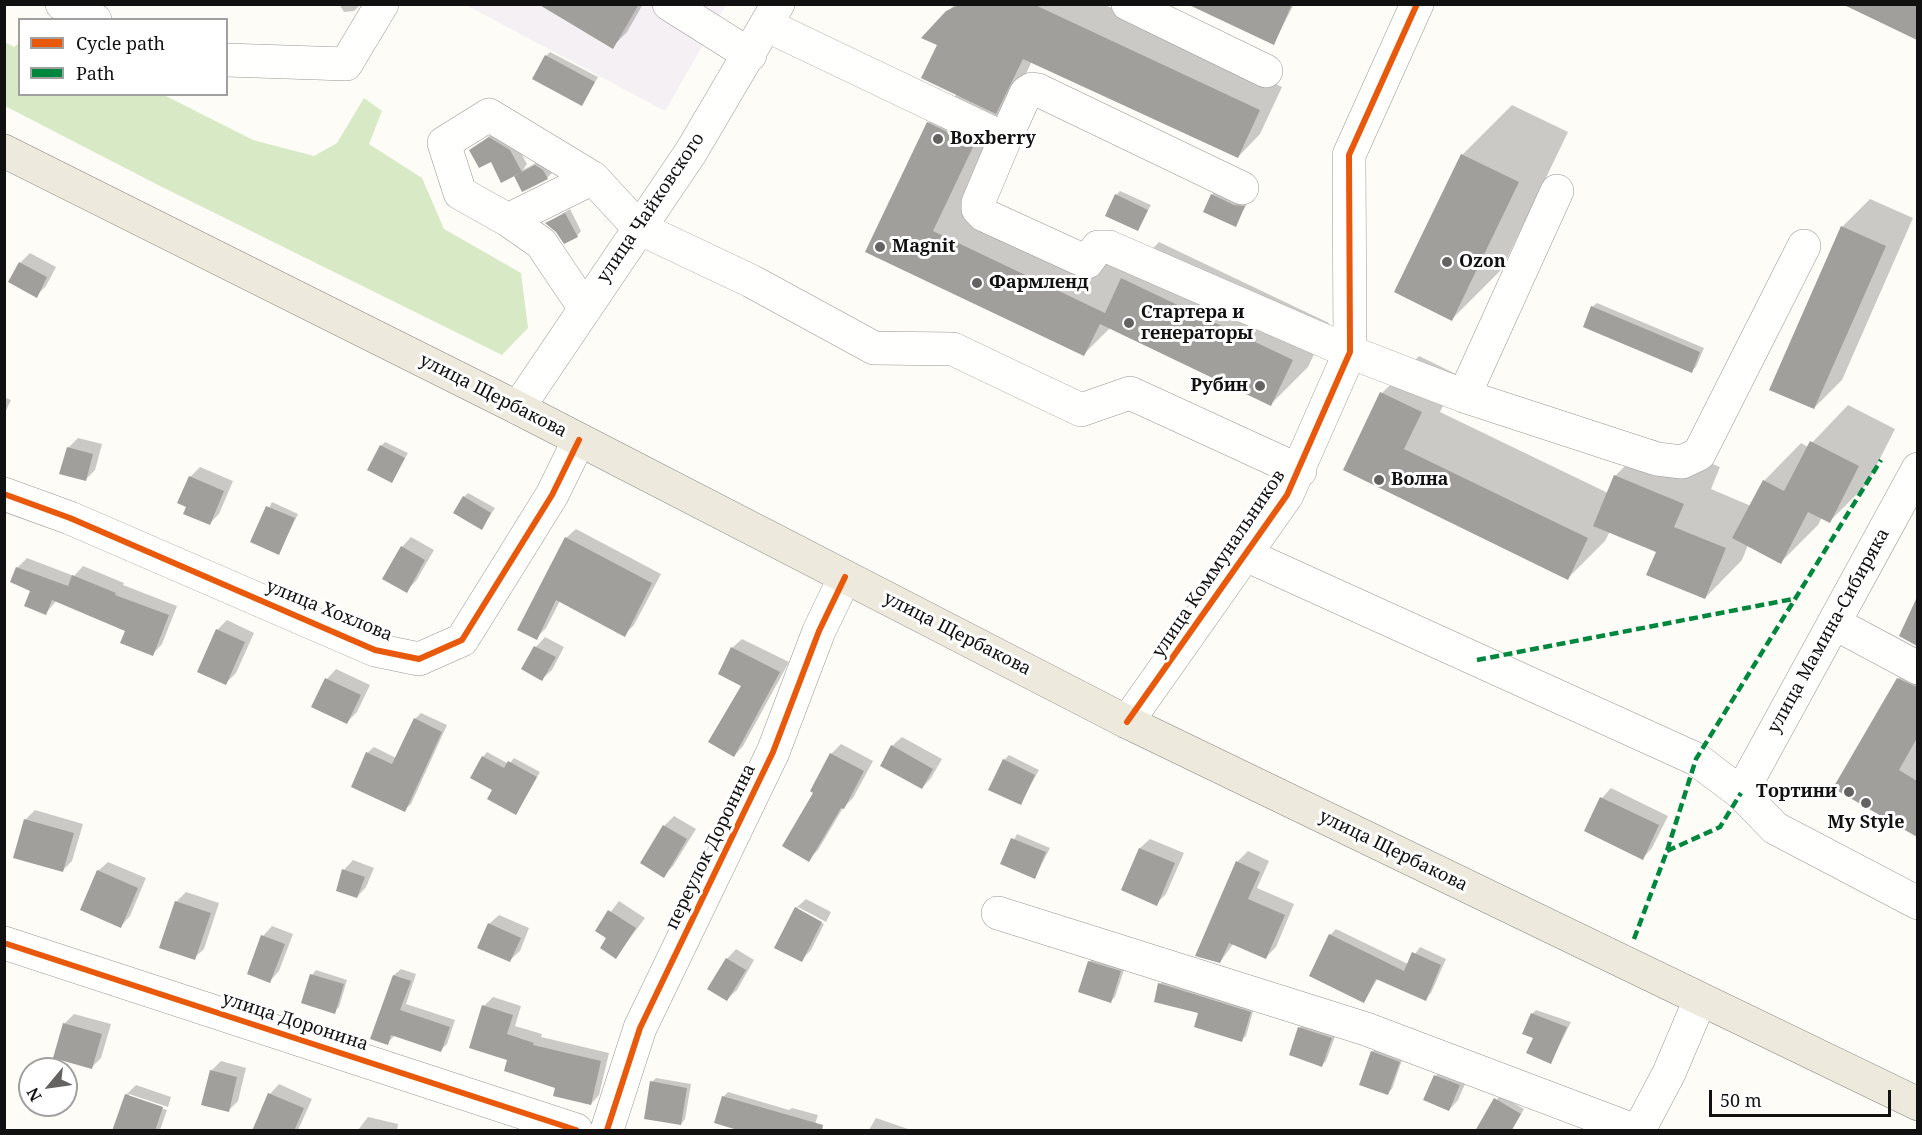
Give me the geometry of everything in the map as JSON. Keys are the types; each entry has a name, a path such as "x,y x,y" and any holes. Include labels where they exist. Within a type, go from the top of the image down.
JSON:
{"main road":[{"name":"улица Щербакова","path":"4,150 518,408 1127,722 1917,1104"}],"street":[{"path":"62,4 91,18"},
{"path":"228,60 346,64 382,4"},
{"path":"1128,4 1266,71"},
{"name":"улица Коммунальников","path":"1127,722 1287,495 1300,471 1350,352 1349,155 1417,4"},
{"path":"681,8 750,55"},
{"path":"772,15 1005,139"},
{"name":"улица Чайковского","path":"518,408 584,307 691,152 772,15"},
{"path":"1242,188 1032,89 1026,93 1005,139 978,203 978,209 984,216 1087,262 1098,247 1109,247 1350,352 1464,396 1657,459 1682,462 1700,454 1804,246"},
{"path":"584,307 541,243 508,220 460,193 444,142 489,115 593,178 639,228 751,281 874,348 953,349 1081,410 1130,393 1300,471"},
{"path":"508,220 593,178"},
{"path":"1464,396 1557,191"},
{"name":"улица Хохлова","path":"4,494 70,518 375,650 419,658 462,640 552,495 579,440"},
{"name":"улица Мамина-Сибиряка","path":"1741,794 1917,469"},
{"path":"1246,555 1696,759 1741,794 1775,828 1917,903"},
{"name":"переулок Доронина","path":"607,1131 640,1028 773,752 819,631 845,577"},
{"path":"1834,623 1917,668"},
{"path":"998,913 1366,1029 1633,1131"},
{"name":"улица Доронина","path":"4,943 576,1131"},
{"path":"1639,1131 1669,1073 1700,1000"}],"shaded area":[{"path":"466,5 726,5 665,111"}],"green space":[{"path":"5,42 14,47 18,44 18,96 166,96 253,140 314,156 337,143 364,98 382,111 369,144 422,178 444,229 521,273 528,328 502,355 160,186 5,106"}],"building":[{"path":"538,4 639,4 613,49"},
{"path":"961,4 1033,4 1260,110 1238,158 1023,59 996,114 921,78 937,45 921,38 946,11"},
{"path":"1187,4 1292,4 1274,45"},
{"path":"1842,4 1917,4 1917,40"},
{"path":"545,55 595,82 582,106 532,79"},
{"path":"927,122 974,145 933,231 1105,313 1121,278 1293,360 1271,406 1100,324 1084,356 865,252"},
{"path":"489,137 510,150 522,172 501,183 491,162 479,168 469,150"},
{"path":"1461,154 1519,182 1452,321 1394,292"},
{"path":"535,165 543,170 548,179 522,192 514,176"},
{"path":"1115,194 1148,210 1138,231 1105,216"},
{"path":"1211,194 1234,205 1245,206 1236,227 1203,212"},
{"path":"565,213 578,237 564,244 556,232 545,223"},
{"path":"1841,226 1886,246 1814,409 1769,390"},
{"path":"19,262 47,277 37,298 8,282"},
{"path":"1591,306 1700,352 1692,373 1583,327"},
{"path":"1380,392 1422,412 1404,449 1588,538 1568,580 1343,470"},
{"path":"1810,441 1859,466 1830,523 1808,512 1781,564 1732,538 1763,480 1784,491"},
{"path":"380,445 405,458 392,483 367,470"},
{"path":"67,447 93,454 86,481 59,474"},
{"path":"1614,475 1684,504 1674,527 1726,548 1705,599 1646,575 1656,552 1593,526"},
{"path":"189,476 224,491 210,525 183,514 186,507 177,503"},
{"path":"463,496 491,513 482,530 453,513"},
{"path":"266,506 295,518 279,555 250,542"},
{"path":"565,537 652,583 625,637 556,600 537,640 517,630"},
{"path":"401,546 425,560 407,593 382,579"},
{"path":"16,567 68,586 72,575 116,593 115,595 169,615 153,656 120,643 125,631 52,600 46,615 24,606 30,591 10,582"},
{"path":"1917,597 1917,646 1899,636"},
{"path":"216,629 245,642 226,685 197,672"},
{"path":"534,646 556,657 542,681 521,669"},
{"path":"731,647 780,672 734,757 708,742 741,686 718,674"},
{"path":"325,678 361,695 347,724 311,707"},
{"path":"1897,678 1917,687 1917,738 1899,770 1917,781 1917,837 1833,788"},
{"path":"414,718 442,732 405,812 351,787 366,752 392,764"},
{"path":"891,745 933,769 922,789 880,766"},
{"path":"830,753 864,771 844,809 841,808 809,862 782,846 813,793 810,791"},
{"path":"482,756 504,768 508,761 537,777 516,815 487,799 492,790 470,778"},
{"path":"1003,759 1035,775 1021,805 988,790"},
{"path":"1600,797 1659,825 1643,860 1584,831"},
{"path":"24,819 74,833 63,872 13,858"},
{"path":"663,825 687,839 664,878 640,863"},
{"path":"1011,838 1046,852 1035,879 1000,864"},
{"path":"1139,848 1175,863 1157,906 1121,890"},
{"path":"1236,861 1260,872 1248,899 1285,915 1266,959 1229,943 1220,963 1195,956"},
{"path":"342,869 365,877 357,898 336,891"},
{"path":"97,870 138,888 121,928 80,910"},
{"path":"175,901 211,913 195,960 159,948"},
{"path":"795,907 822,922 802,962 774,948"},
{"path":"608,910 636,928 616,959 600,948 606,938 595,931"},
{"path":"488,923 521,938 510,962 477,948"},
{"path":"1329,934 1404,971 1412,952 1441,965 1426,1001 1376,979 1364,1003 1309,976"},
{"path":"261,935 285,944 270,983 247,974"},
{"path":"726,958 746,970 727,1001 707,989"},
{"path":"1088,961 1121,971 1111,1003 1078,992"},
{"path":"310,974 344,984 335,1014 301,1003"},
{"path":"393,975 411,981 400,1010 450,1027 441,1052 391,1035 388,1045 370,1039"},
{"path":"1158,983 1251,1012 1242,1042 1194,1027 1198,1013 1154,1002"},
{"path":"482,1005 513,1015 507,1034 534,1043 533,1045 601,1061 591,1105 553,1096 555,1088 504,1071 507,1060 469,1048"},
{"path":"1531,1013 1567,1027 1551,1064 1526,1053 1533,1038 1522,1034"},
{"path":"63,1023 102,1034 92,1069 78,1065 78,1057 53,1057"},
{"path":"1298,1027 1332,1038 1322,1067 1289,1055"},
{"path":"1371,1051 1400,1062 1388,1095 1359,1085"},
{"path":"210,1070 237,1077 229,1112 201,1105"},
{"path":"1434,1075 1460,1085 1449,1111 1423,1100"},
{"path":"650,1081 687,1088 681,1125 644,1119"},
{"path":"268,1093 304,1108 294,1131 252,1131"},
{"path":"125,1094 163,1107 155,1131 112,1131"},
{"path":"722,1096 823,1125 822,1131 741,1131 714,1123"},
{"path":"1494,1098 1521,1114 1511,1131 1475,1131"}],"marked path":[{"path":"1634,939 1667,851 1696,759 1881,460"},
{"path":"1477,660 1793,599"},
{"path":"1667,851 1720,827 1741,793"}],"cycle path":[{"path":"1127,722 1287,495 1350,352 1349,155 1417,4"},
{"path":"4,494 70,518 375,650 419,659 462,640 552,495 579,440"},
{"path":"607,1130 640,1028 773,752 819,631 845,577"},
{"path":"4,943 576,1130"}],"place":[{"name":"Boxberry","path":"938,139"},
{"name":"Magnit","path":"880,247"},
{"name":"Ozon","path":"1447,262"},
{"name":"Фармленд","path":"977,283"},
{"name":"Стартера и генераторы","path":"1129,323"},
{"name":"Рубин","path":"1260,386"},
{"name":"Волна","path":"1379,480"},
{"name":"Тортини","path":"1849,792"},
{"name":"My Style","path":"1866,803"}]}
